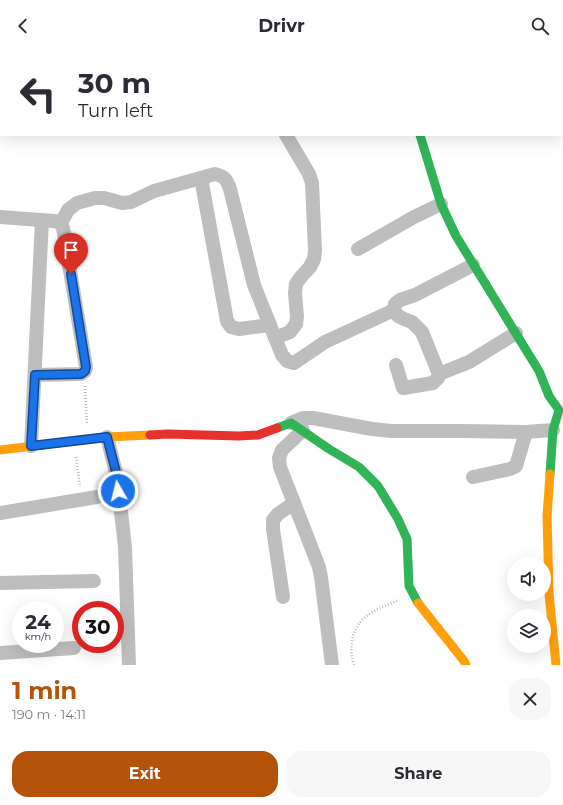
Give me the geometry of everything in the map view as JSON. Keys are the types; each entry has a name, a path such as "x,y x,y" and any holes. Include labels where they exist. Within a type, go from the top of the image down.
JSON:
{"street":[{"path":"201,178 227,321 231,327 239,330 290,332 296,324 297,317 295,293 296,284 310,267 314,259 315,250 312,183 309,174 287,136"},
{"path":"420,136 441,204 456,236 539,371 549,396 559,410 554,430 547,516 549,593 556,665"},
{"path":"60,223 68,210 77,203 95,198 104,198 122,203 131,202 154,191 215,174 221,176 227,181 254,285 282,355 287,361 294,363 325,342 394,310"},
{"path":"358,249 441,204"},
{"path":"0,217 60,223"},
{"path":"31,446 42,220"},
{"path":"35,375 77,375 85,371 86,367 63,228 60,223"},
{"path":"439,374 422,332 412,322 398,316 394,310 395,304 400,300 415,295 473,265"},
{"path":"396,365 402,388 433,383 438,378 439,374 469,362 516,333"},
{"path":"332,665 319,567 280,467 279,458 282,450 303,418 313,418 372,429 392,431 526,432 554,430"},
{"path":"0,450 107,437 168,434 239,436 258,435 297,427 359,467 378,486 398,519 407,539 409,586 413,595 466,665"},
{"path":"473,477 510,469 516,466 526,432"},
{"path":"107,437 117,476 125,547 129,665"},
{"path":"0,513 97,497"},
{"path":"283,597 273,520 278,514 294,503"},
{"path":"0,583 94,581"},
{"path":"0,653 72,648"}],"path":[{"path":"85,371 86,409 89,439"},
{"path":"74,441 81,500"},
{"path":"354,665 351,657 351,645 354,633 360,622 367,615 382,607 413,595"}],"traffic: fast":[{"path":"420,136 441,204 456,236 539,371 549,396 559,410 553,430 550,474"},
{"path":"277,428 291,423 359,467 378,486 398,519 407,539 409,586 418,603"}],"traffic: slow":[{"path":"0,450 107,437 150,435"},
{"path":"550,474 547,516 549,593 556,665"},
{"path":"418,603 466,665"}],"traffic: jam":[{"path":"150,435 258,435 277,428"}],"route":[{"path":"71,274 86,367 85,371 77,375 35,375 31,446 107,437 117,476 118,491"}]}
